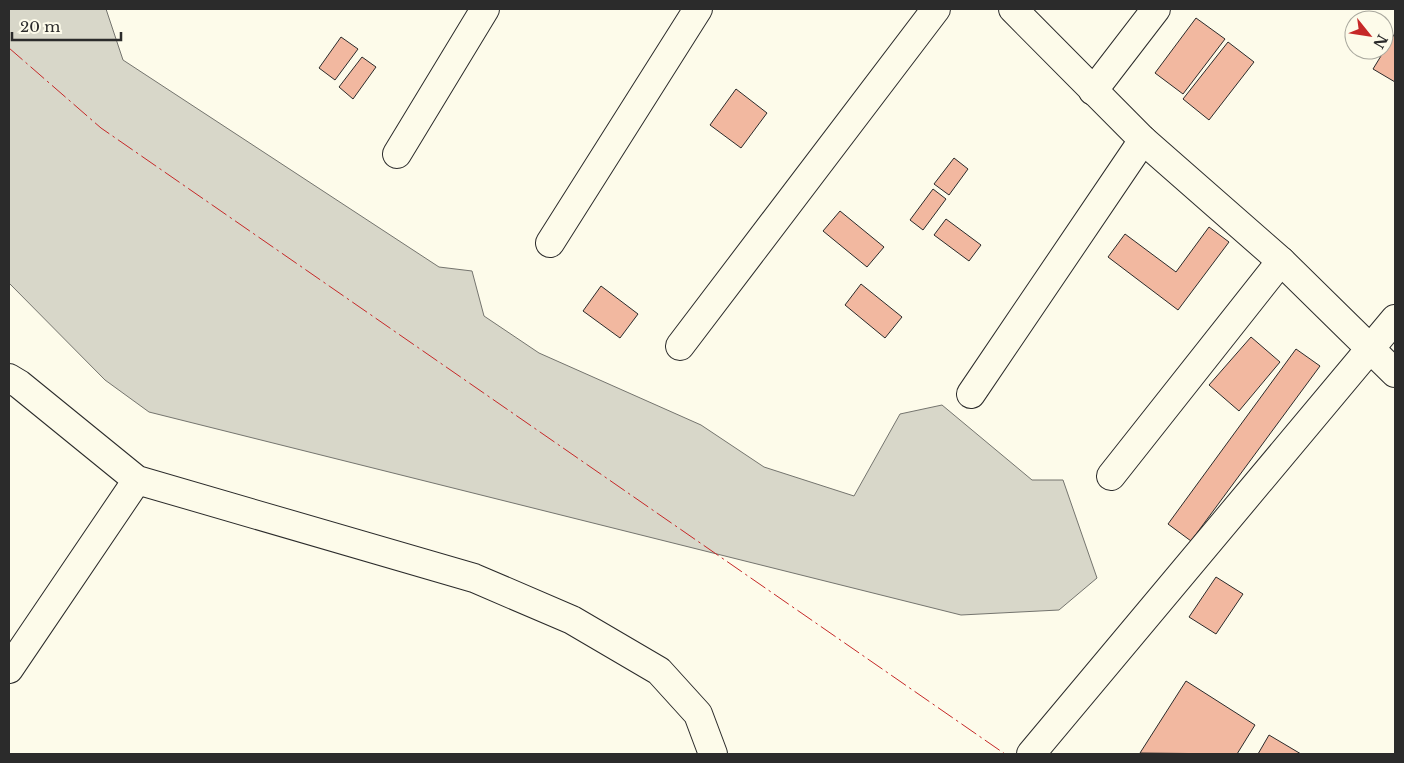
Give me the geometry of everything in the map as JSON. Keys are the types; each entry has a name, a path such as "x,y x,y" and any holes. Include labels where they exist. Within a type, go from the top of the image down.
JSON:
{"street":[{"path":"397,154 485,9"},
{"path":"550,244 698,9"},
{"path":"680,346 936,9"},
{"path":"1013,9 1143,140 1281,261 1395,373"},
{"path":"1093,91 1156,9"},
{"path":"971,394 1143,140"},
{"path":"1111,476 1281,261"},
{"path":"1031,754 1395,319"},
{"path":"9,378 19,384 137,480 474,578 572,620 659,671 698,714 713,754"},
{"path":"9,669 137,480"}],"shaded area":[{"path":"9,9 106,9 123,60 439,267 472,271 484,316 539,353 701,425 764,467 854,496 900,414 942,405 1032,480 1063,480 1097,578 1059,610 961,615 149,412 105,380 9,283"}],"building":[{"path":"1196,18 1225,39 1183,94 1155,73"},
{"path":"1395,33 1395,82 1373,69 1378,60 1394,60"},
{"path":"341,37 358,49 335,80 319,68"},
{"path":"1228,42 1254,62 1209,120 1183,99"},
{"path":"362,57 376,67 353,99 339,87"},
{"path":"736,89 767,113 741,148 710,125"},
{"path":"954,158 968,169 949,195 934,184"},
{"path":"933,189 946,199 923,230 910,220"},
{"path":"840,211 884,247 867,267 823,231"},
{"path":"946,219 981,245 969,261 934,235"},
{"path":"1209,227 1229,242 1178,310 1108,257 1125,234 1176,272"},
{"path":"861,284 902,317 885,338 845,305"},
{"path":"601,286 638,314 620,338 583,311"},
{"path":"1251,337 1280,362 1239,411 1209,385"},
{"path":"1296,349 1320,366 1191,541 1168,524"},
{"path":"1216,577 1243,594 1216,634 1189,617"},
{"path":"1186,681 1255,725 1237,754 1140,753"},
{"path":"1269,735 1301,754 1258,754"}],"power":[{"path":"9,48 101,128 1005,754"}]}
